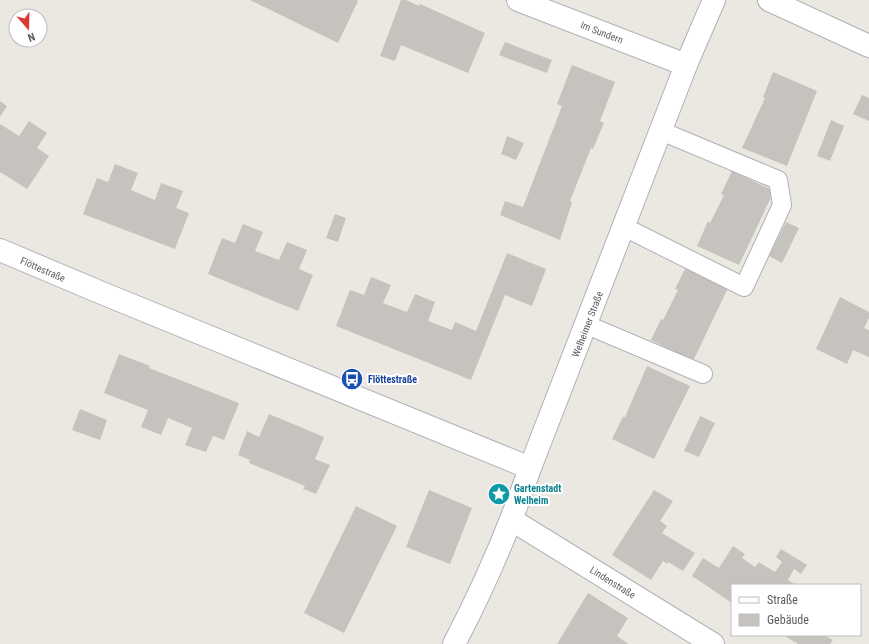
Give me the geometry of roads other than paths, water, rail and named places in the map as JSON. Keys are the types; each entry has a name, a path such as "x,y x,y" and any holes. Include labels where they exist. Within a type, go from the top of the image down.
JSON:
{"street":[{"name":"Im Sundern","path":"518,0 686,65"},
{"name":"Welheimer Straße","path":"454,644 475,605 512,520 530,468 686,65 714,0"},
{"path":"769,0 869,46"},
{"name":"Flöttestraße","path":"0,250 96,292 530,468"},
{"name":"Lindenstraße","path":"512,520 713,644"}],"lane":[{"path":"624,228 744,287 782,205 778,180 661,131"},
{"path":"587,324 703,374"}],"place":[{"name":"Flöttestraße","path":"352,379"},
{"name":"Gartenstadt Welheim","path":"499,494"}]}
